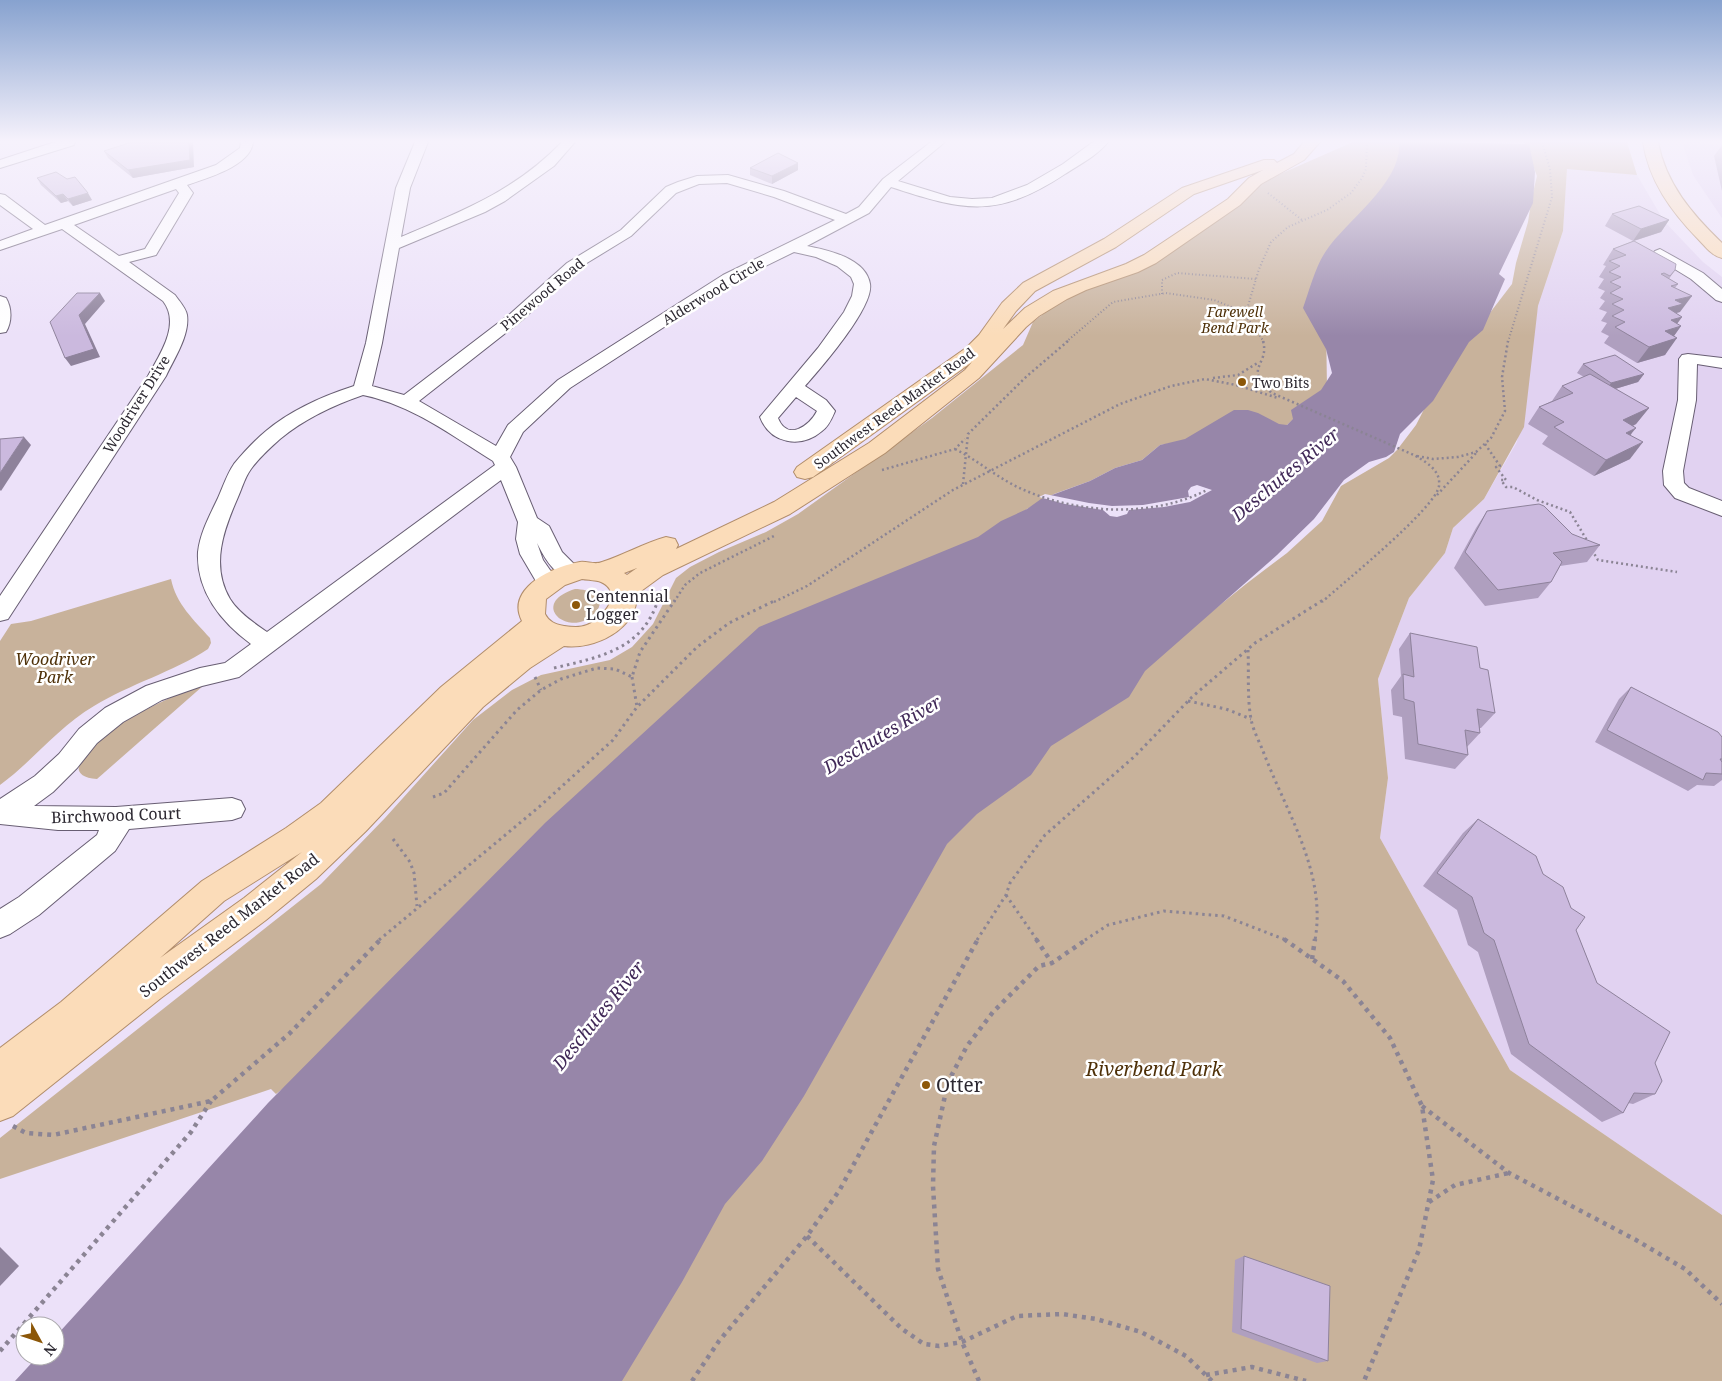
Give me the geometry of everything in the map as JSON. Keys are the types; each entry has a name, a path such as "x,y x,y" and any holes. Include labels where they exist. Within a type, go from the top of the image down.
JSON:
{"main road":[{"name":"Southwest Reed Market Road","path":"547,630 532,614 532,603 538,592 548,583 571,572 592,570 602,572 637,559 687,535 749,509 790,483 974,352 1014,301 1029,287 1110,243 1165,206"},
{"name":"Southwest Reed Market Road","path":"624,590 654,569 782,508 876,448 948,395 972,374 1019,323 1032,312 1080,286 1132,268 1150,259 1227,206"},
{"path":"1679,206 1698,230 1722,253"},
{"path":"1699,206 1722,235"},
{"path":"547,630 573,637 588,635 608,625 622,611 625,600 624,590 620,582 602,572"},
{"name":"Southwest Reed Market Road","path":"0,1071 73,1014 152,943 214,892 297,838 332,812 451,695 547,630"},
{"name":"Southwest Reed Market Road","path":"5,1114 149,986 255,909 304,869 355,822 473,699 521,661 547,630"}],"street":[{"path":"11,206 44,231"},
{"path":"0,246 113,206"},
{"path":"116,261 151,252 178,206"},
{"path":"362,389 374,343 400,206"},
{"path":"392,246 485,206"},
{"name":"Pinewood Road","path":"408,401 516,317 572,266 626,233 654,206"},
{"name":"Pinewood Road","path":"813,206 848,220"},
{"name":"Alderwood Circle","path":"503,462 515,429 564,384 729,278 848,220 867,206"},
{"name":"Woodriver Drive","path":"0,613 157,376 169,352 180,317 169,298 64,224"},
{"path":"791,247 830,257 845,264 858,275 863,284 862,295 841,331 794,387"},
{"path":"1660,254 1697,276 1722,297"},
{"path":"0,301 3,315 0,328"},
{"path":"1722,363 1688,359 1687,400 1673,471 1674,485 1682,493 1722,509"},
{"path":"267,644 242,626 221,604 212,578 209,552 214,528 242,467 272,436 293,420 339,396 362,389 385,393 408,401 503,462 528,522 542,531 554,556 571,572"},
{"path":"0,812 21,801 44,784 68,762 88,736 114,716 154,693 200,677 230,671 503,462"},
{"path":"528,522 524,536 534,563 548,583"},
{"name":"Birchwood Court","path":"0,812 29,818 122,817 232,809"},
{"path":"0,925 29,906 106,843 122,817"}],"path":[{"path":"1286,206 1303,220"},
{"path":"1239,310 1248,306 1259,268 1275,237 1286,228 1322,213 1332,206"},
{"path":"1414,455 1433,459 1458,457 1476,452 1491,438 1505,411 1502,377 1507,344 1549,206"},
{"path":"1162,294 1162,280 1178,273 1256,279"},
{"path":"875,473 890,466 955,449 974,427 1027,376 1113,302 1162,294 1181,294 1206,298 1239,310 1254,325 1264,342 1265,352 1257,367 1258,376 1263,385 1292,403 1414,455 1429,464 1437,473 1439,485 1435,497"},
{"path":"0,1351 190,1132 211,1101 289,1034 376,943 553,795 613,740 637,707 697,647 729,623 807,586 963,484 991,469 1120,404 1171,386 1205,378 1233,378 1248,372 1260,361"},
{"path":"1205,378 1236,384 1286,400"},
{"path":"963,484 966,454 965,439"},
{"path":"692,1381 719,1341 807,1236 839,1191 917,1052 974,945 1006,895 1010,883 1045,835 1135,756 1188,701 1248,649 1319,604 1398,535 1485,443"},
{"path":"1485,443 1500,466 1496,467 1506,480 1501,480 1506,487 1513,487 1537,500 1570,512 1598,560 1677,572"},
{"path":"955,449 991,469 1016,486 1032,493 1065,502 1098,507 1132,508 1162,506 1187,500 1207,490"},
{"path":"637,707 632,677 640,652 685,585 700,573 750,550 782,532"},
{"path":"1248,649 1251,719 1268,767 1298,833 1315,884 1318,924 1312,959"},
{"path":"433,797 444,792 517,710 541,690 562,679 598,668 615,669 632,677"},
{"path":"1188,701 1226,709 1251,719"},
{"path":"393,839 410,862 414,873 417,907"},
{"path":"1006,895 1052,962"},
{"path":"979,1381 962,1342 938,1269 932,1186 934,1146 948,1082 967,1046 993,1012 1039,966 1052,962 1108,925 1164,911 1224,916 1286,940 1343,982 1390,1038 1422,1106 1433,1180 1419,1250 1364,1381"},
{"path":"5,1114 16,1129 36,1135 53,1135 211,1101"},
{"path":"1422,1106 1510,1173 1636,1240 1685,1269 1722,1304"},
{"path":"1428,1202 1455,1185 1510,1173"},
{"path":"807,1236 879,1304 902,1329 916,1340 931,1346 962,1342 1017,1316 1062,1314 1096,1319 1141,1332 1186,1356 1212,1381"},
{"path":"1205,1375 1252,1367 1306,1381"}],"shaded area":[{"path":"1565,206 1655,206 1664,221 1703,262 1722,277 1722,1215 1510,1070 1380,838 1388,778 1378,679 1409,598 1445,553 1453,528 1484,499 1517,442 1538,306 1563,231"},
{"path":"1714,206 1722,206 1722,218"}],"green space":[{"name":"Farewell Bend Park","path":"1229,206 1382,206 1326,322 1327,389 1287,425 1160,445 1142,460 1115,468 1090,481 1054,494 1027,509 276,1094 271,1089 0,1179 0,1138 321,884 385,818 473,720 512,690 541,675 610,660 632,647 653,624 676,578 690,567 766,532 798,514 932,418 1023,345 1033,322 1050,309 1079,293 1144,269"},
{"name":"Riverbend Park","path":"1530,206 1565,206 1563,231 1538,306 1524,427 1484,499 1453,528 1445,553 1409,598 1378,679 1388,778 1380,838 1510,1070 1722,1215 1722,1381 585,1381 958,816 1287,553 1322,521 1341,486 1389,458 1397,450 1416,425 1440,378 1512,284"},
{"name":"Woodriver Park","path":"171,579 181,604 210,638 211,643 208,649 180,665 108,698 81,714 0,785 0,641 11,624 31,621"},
{"path":"575,589 591,592 599,598 600,602 595,613 585,620 575,623 558,617 554,610 554,603 561,595"},
{"name":"Woodriver Park","path":"212,678 97,779 85,777 80,772 79,765 87,750 108,731 146,709"}],"water":[{"name":"Deschutes River","path":"1366,206 1531,206 1499,274 1505,279 1483,330 1469,342 1433,401 1400,434 1394,452 1386,457 1369,462 1344,480 1314,519 1277,555 1145,671 1129,697 1051,746 1031,775 977,814 947,844 804,1096 762,1161 725,1204 682,1282 622,1381 15,1381 29,1366 65,1366 65,1326 268,1103 545,823 759,627 978,537 1001,521 1027,509 1041,499 1090,481 1115,468 1142,460 1160,445 1185,439 1234,410 1248,410 1279,424 1287,425 1293,419 1291,410 1321,390 1332,373 1326,349 1303,308 1316,271 1326,251"}],"pier":[{"path":"1197,485 1212,490 1190,502 1164,507 1129,510 1127,514 1117,517 1110,516 1103,510 1065,504 1039,497 1045,494 1112,506 1143,505 1189,497 1188,491 1191,487"}],"building":[{"path":"1640,206 1669,220 1641,229 1612,214"},
{"path":"1634,241 1676,264 1675,270 1670,276 1664,273 1661,274 1678,284 1671,286 1692,296 1675,300 1683,304 1668,308 1682,317 1671,320 1681,326 1665,331 1677,338 1649,347 1615,327 1625,322 1612,316 1624,310 1612,304 1623,299 1610,293 1621,287 1610,282 1621,277 1609,272 1620,266 1609,261 1626,255 1613,249"},
{"path":"77,293 100,293 79,315 94,349 65,358 50,322"},
{"path":"1615,355 1644,374 1611,383 1583,364"},
{"path":"1590,374 1649,408 1623,420 1636,428 1626,433 1643,442 1606,460 1554,427 1564,422 1539,407 1573,393 1562,386"},
{"path":"24,437 0,473 0,439"},
{"path":"1539,504 1544,506 1572,534 1600,545 1553,553 1562,562 1551,582 1498,590 1465,552 1487,511"},
{"path":"1410,633 1477,647 1480,668 1488,670 1495,713 1477,709 1480,733 1465,730 1468,755 1418,744 1414,702 1404,699 1403,674 1414,677"},
{"path":"1631,687 1718,732 1722,737 1722,759 1720,759 1722,762 1722,774 1706,773 1703,780 1607,730"},
{"path":"1478,819 1536,856 1543,874 1563,887 1571,908 1585,917 1576,930 1597,983 1670,1032 1655,1063 1662,1081 1655,1094 1634,1093 1623,1113 1529,1044 1494,940 1484,933 1472,897 1437,873"},
{"path":"1244,1256 1330,1286 1328,1361 1241,1329"}],"place":[{"name":"Two Bits","path":"1242,382"},
{"name":"Centennial Logger","path":"576,605"},
{"name":"Otter","path":"926,1085"}]}
